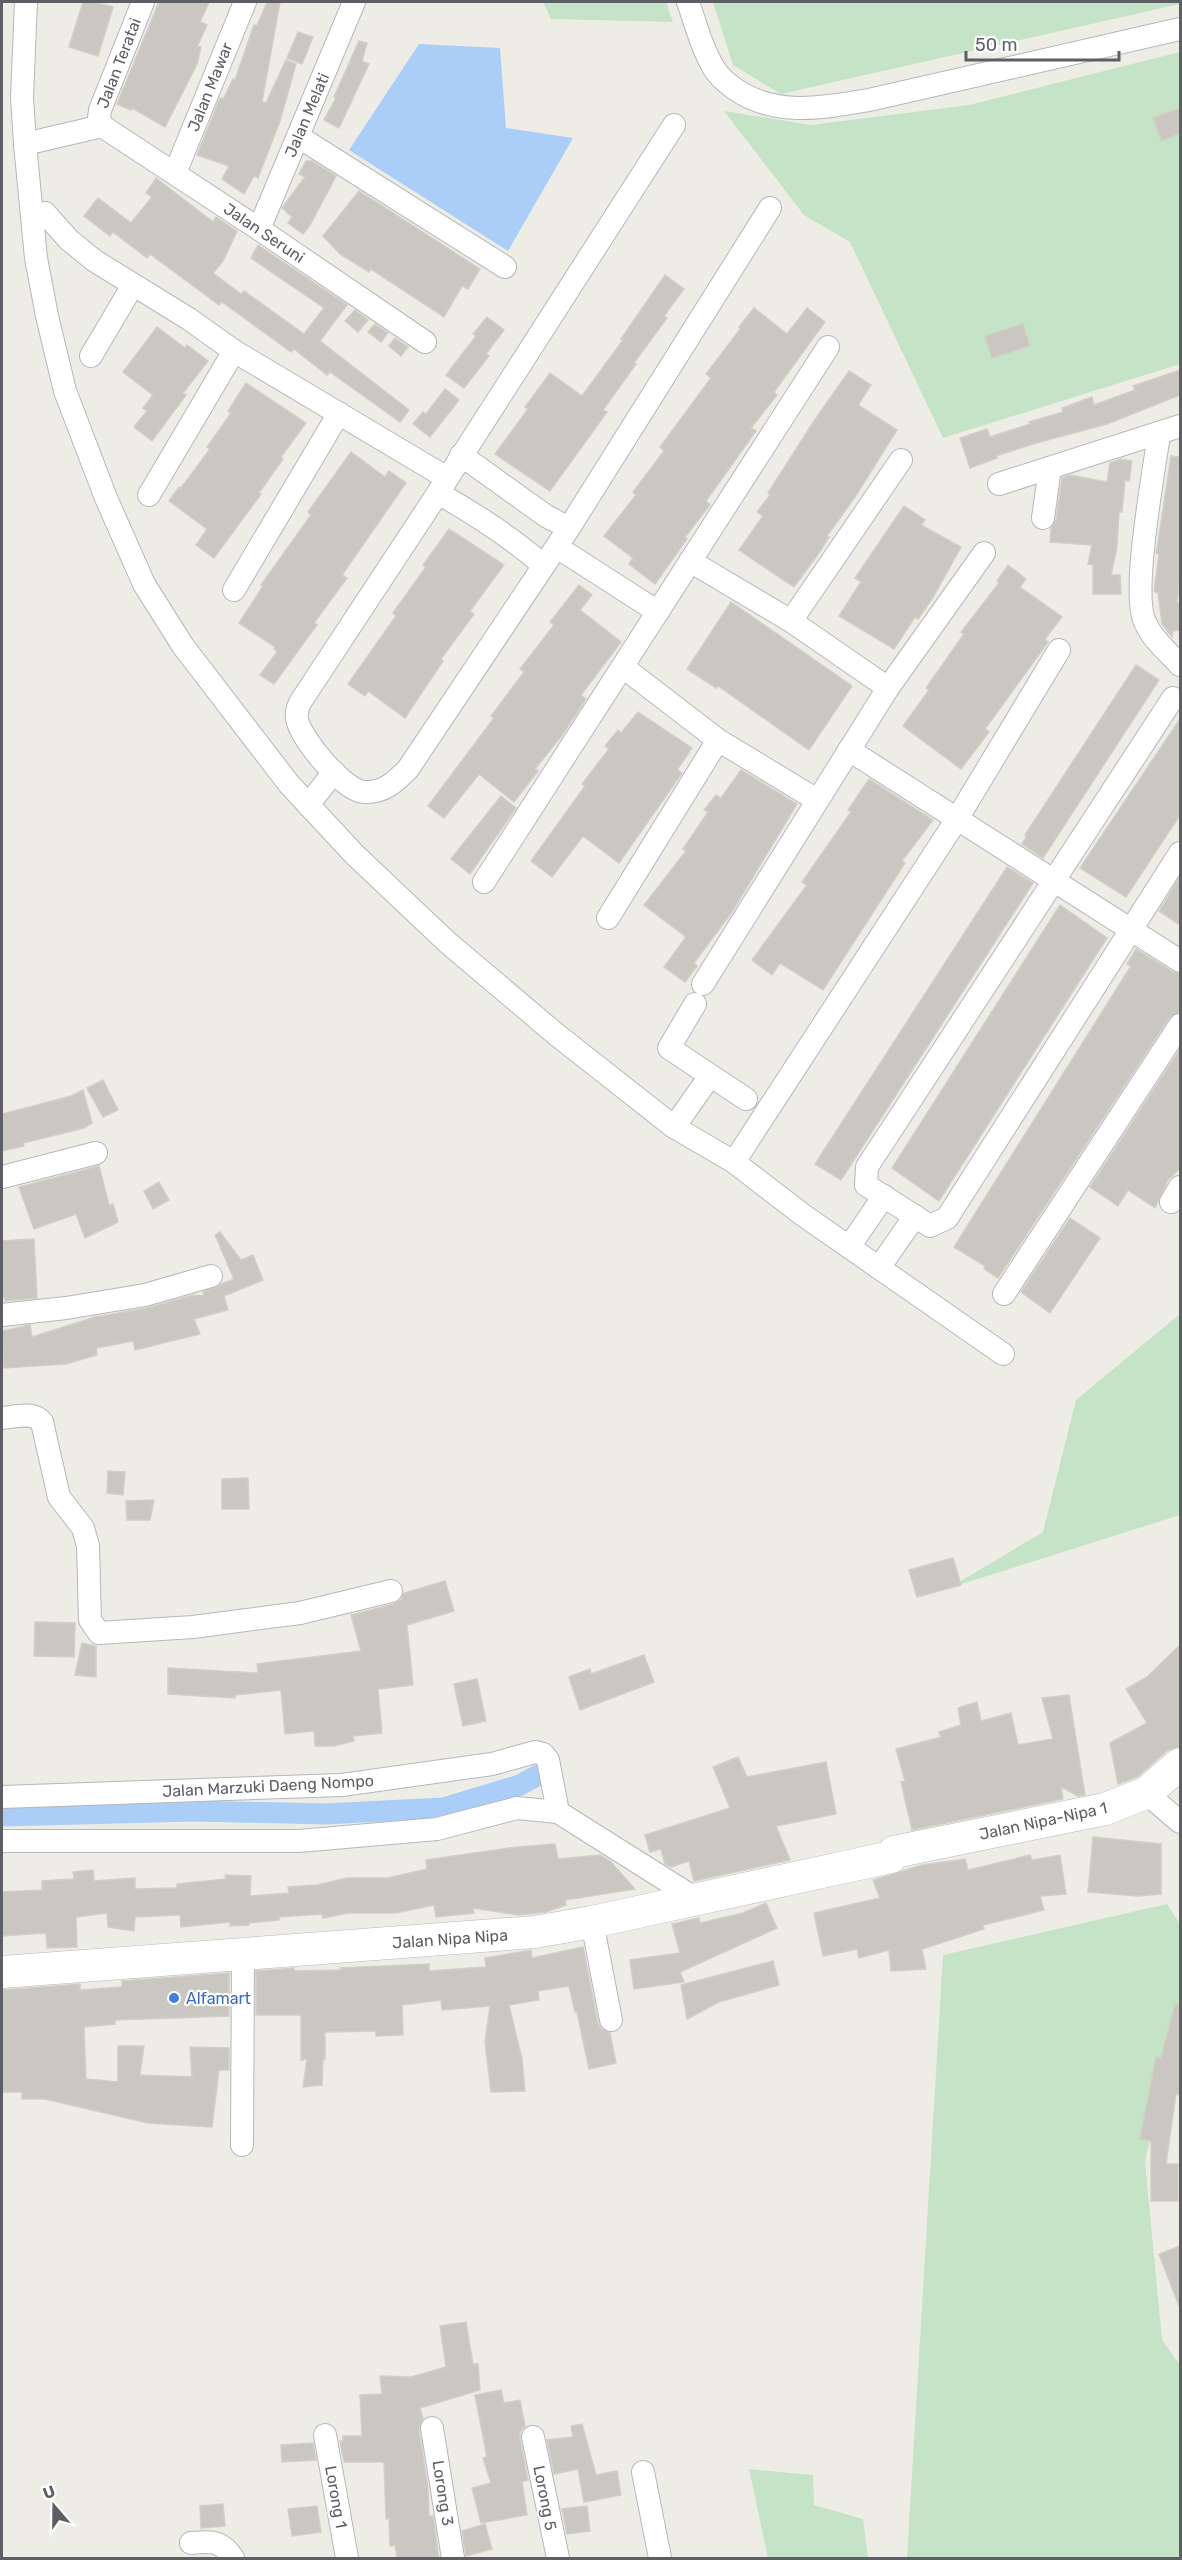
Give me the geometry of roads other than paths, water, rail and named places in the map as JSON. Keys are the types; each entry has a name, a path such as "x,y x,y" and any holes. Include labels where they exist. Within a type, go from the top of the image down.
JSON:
{"street":[{"path":"26,2 22,98 36,258 65,391 106,498 144,584 183,646 289,784 354,854 447,942 557,1035 674,1127 734,1162 803,1215 1003,1354"},
{"name":"Jalan Teratai","path":"102,126 99,118 100,110 143,2"},
{"name":"Jalan Mawar","path":"175,173 245,2"},
{"name":"Jalan Melati","path":"259,229 354,2"},
{"path":"688,2 700,40 716,72 727,83 751,99 772,106 817,109 880,98 1180,29"},
{"path":"674,125 443,486 300,700 297,711 301,730 308,743 352,788 363,792 390,786 408,769 569,528 770,208"},
{"path":"25,144 102,126"},
{"name":"Jalan Seruni","path":"102,126 425,342"},
{"path":"299,137 505,267"},
{"path":"45,213 83,252 189,319 234,351 339,413 443,486 480,517 658,612"},
{"path":"92,356 133,285"},
{"path":"484,882 828,347"},
{"path":"149,495 234,351"},
{"path":"234,590 339,413"},
{"path":"999,484 1180,426"},
{"path":"1159,434 1141,577 1140,603 1145,623 1152,634 1180,665"},
{"path":"461,455 546,516 569,528"},
{"path":"791,621 901,460"},
{"path":"1043,518 1050,468"},
{"path":"746,1099 669,1048 699,994 817,800 888,688 984,553"},
{"path":"690,561 791,621 888,688"},
{"path":"734,1162 957,819 1059,650"},
{"path":"624,667 718,740 817,800"},
{"path":"1173,698 867,1167 866,1185 930,1226 947,1218 1180,853"},
{"path":"608,918 718,740"},
{"path":"849,750 1180,961"},
{"path":"308,805 334,772"},
{"path":"1004,1294 1180,1025"},
{"path":"674,1127 710,1076"},
{"path":"2,1177 96,1153"},
{"path":"849,1247 884,1196"},
{"path":"879,1268 915,1216"},
{"path":"2,1315 134,1297 212,1276"},
{"path":"2,1418 31,1415 42,1422 59,1497 78,1520 88,1546 90,1620 99,1633 193,1628 300,1613 391,1590"},
{"name":"Jalan Marzuki Daeng Nompo","path":"2,1797 342,1785 492,1764 535,1752 548,1760 558,1812"},
{"name":"Jalan Nipa-Nipa 1","path":"893,1855 1105,1809 1146,1793 1180,1764"},
{"path":"1146,1793 1180,1822"},
{"path":"2,1841 299,1841 437,1829 518,1808 558,1812 696,1899"},
{"name":"Jalan Nipa Nipa","path":"2,1972 491,1936 592,1922 893,1855"},
{"path":"592,1922 611,2020"},
{"path":"242,2145 243,1953"},
{"name":"Lorong 3","path":"432,2428 453,2559"},
{"name":"Lorong 1","path":"325,2435 346,2559"},
{"name":"Lorong 5","path":"533,2437 558,2559"},
{"path":"643,2472 660,2559"},
{"path":"190,2543 213,2541 223,2545 233,2559"}],"water":[{"path":"419,44 500,48 506,128 573,138 508,251 349,150"}],"waterway":[{"path":"2,1816 195,1811 324,1814 443,1808 520,1785 538,1775"}],"place":[{"name":"Alfamart","path":"174,1998"}]}
